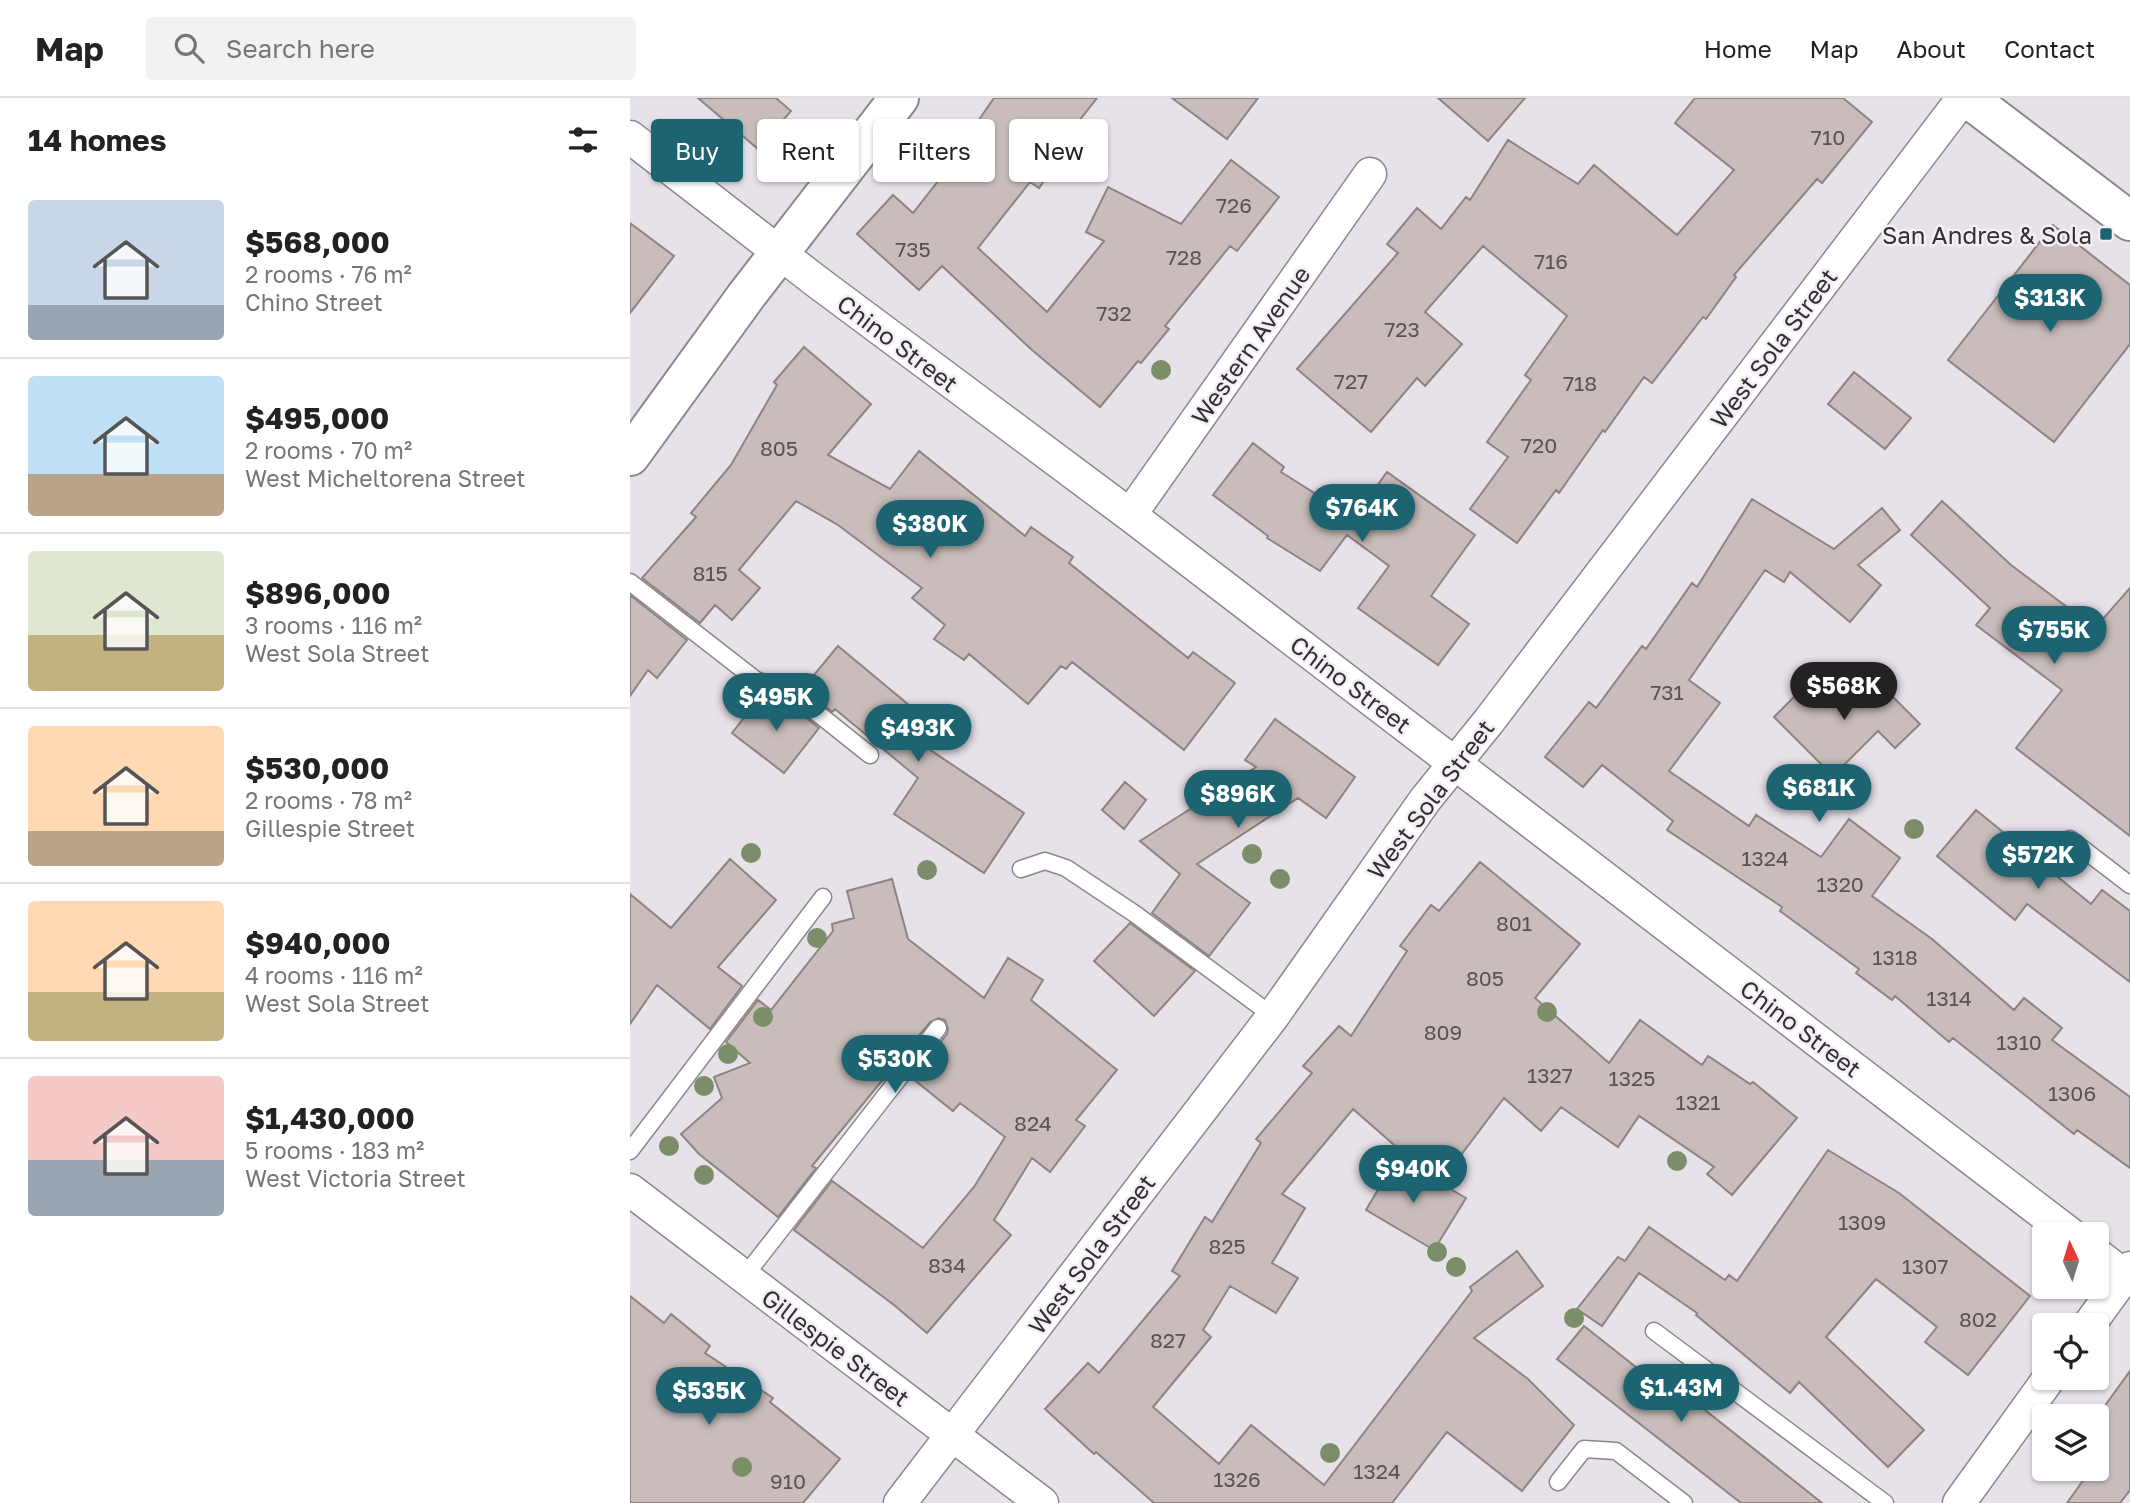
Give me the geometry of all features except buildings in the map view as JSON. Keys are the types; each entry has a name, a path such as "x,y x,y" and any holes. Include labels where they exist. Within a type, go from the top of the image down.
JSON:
{"street":[{"path":"630,456 779,253 898,98"},
{"path":"1966,98 2130,221"},
{"name":"West Sola Street","path":"900,1503 1273,1016 1425,800 1489,722 1966,98"},
{"name":"Chino Street","path":"630,137 779,253 1130,515 2054,1222"},
{"name":"Western Avenue","path":"1130,515 1370,174"},
{"name":"Gillespie Street","path":"630,1189 1042,1503"},
{"path":"2098,1313 2128,1275 2109,1263"},
{"path":"1959,1503 2041,1390"}],"lane":[{"path":"630,582 756,680 792,693 870,755"},
{"path":"2070,839 2130,885"},
{"path":"1021,869 1045,861 1066,868 1135,914 1273,1016"},
{"path":"630,1151 823,897"},
{"path":"744,1277 937,1028"},
{"path":"1654,1332 1885,1503"},
{"path":"1558,1482 1584,1449 1616,1451 1684,1503"}],"place":[{"name":"San Andres & Sola","path":"2106,234"}]}
